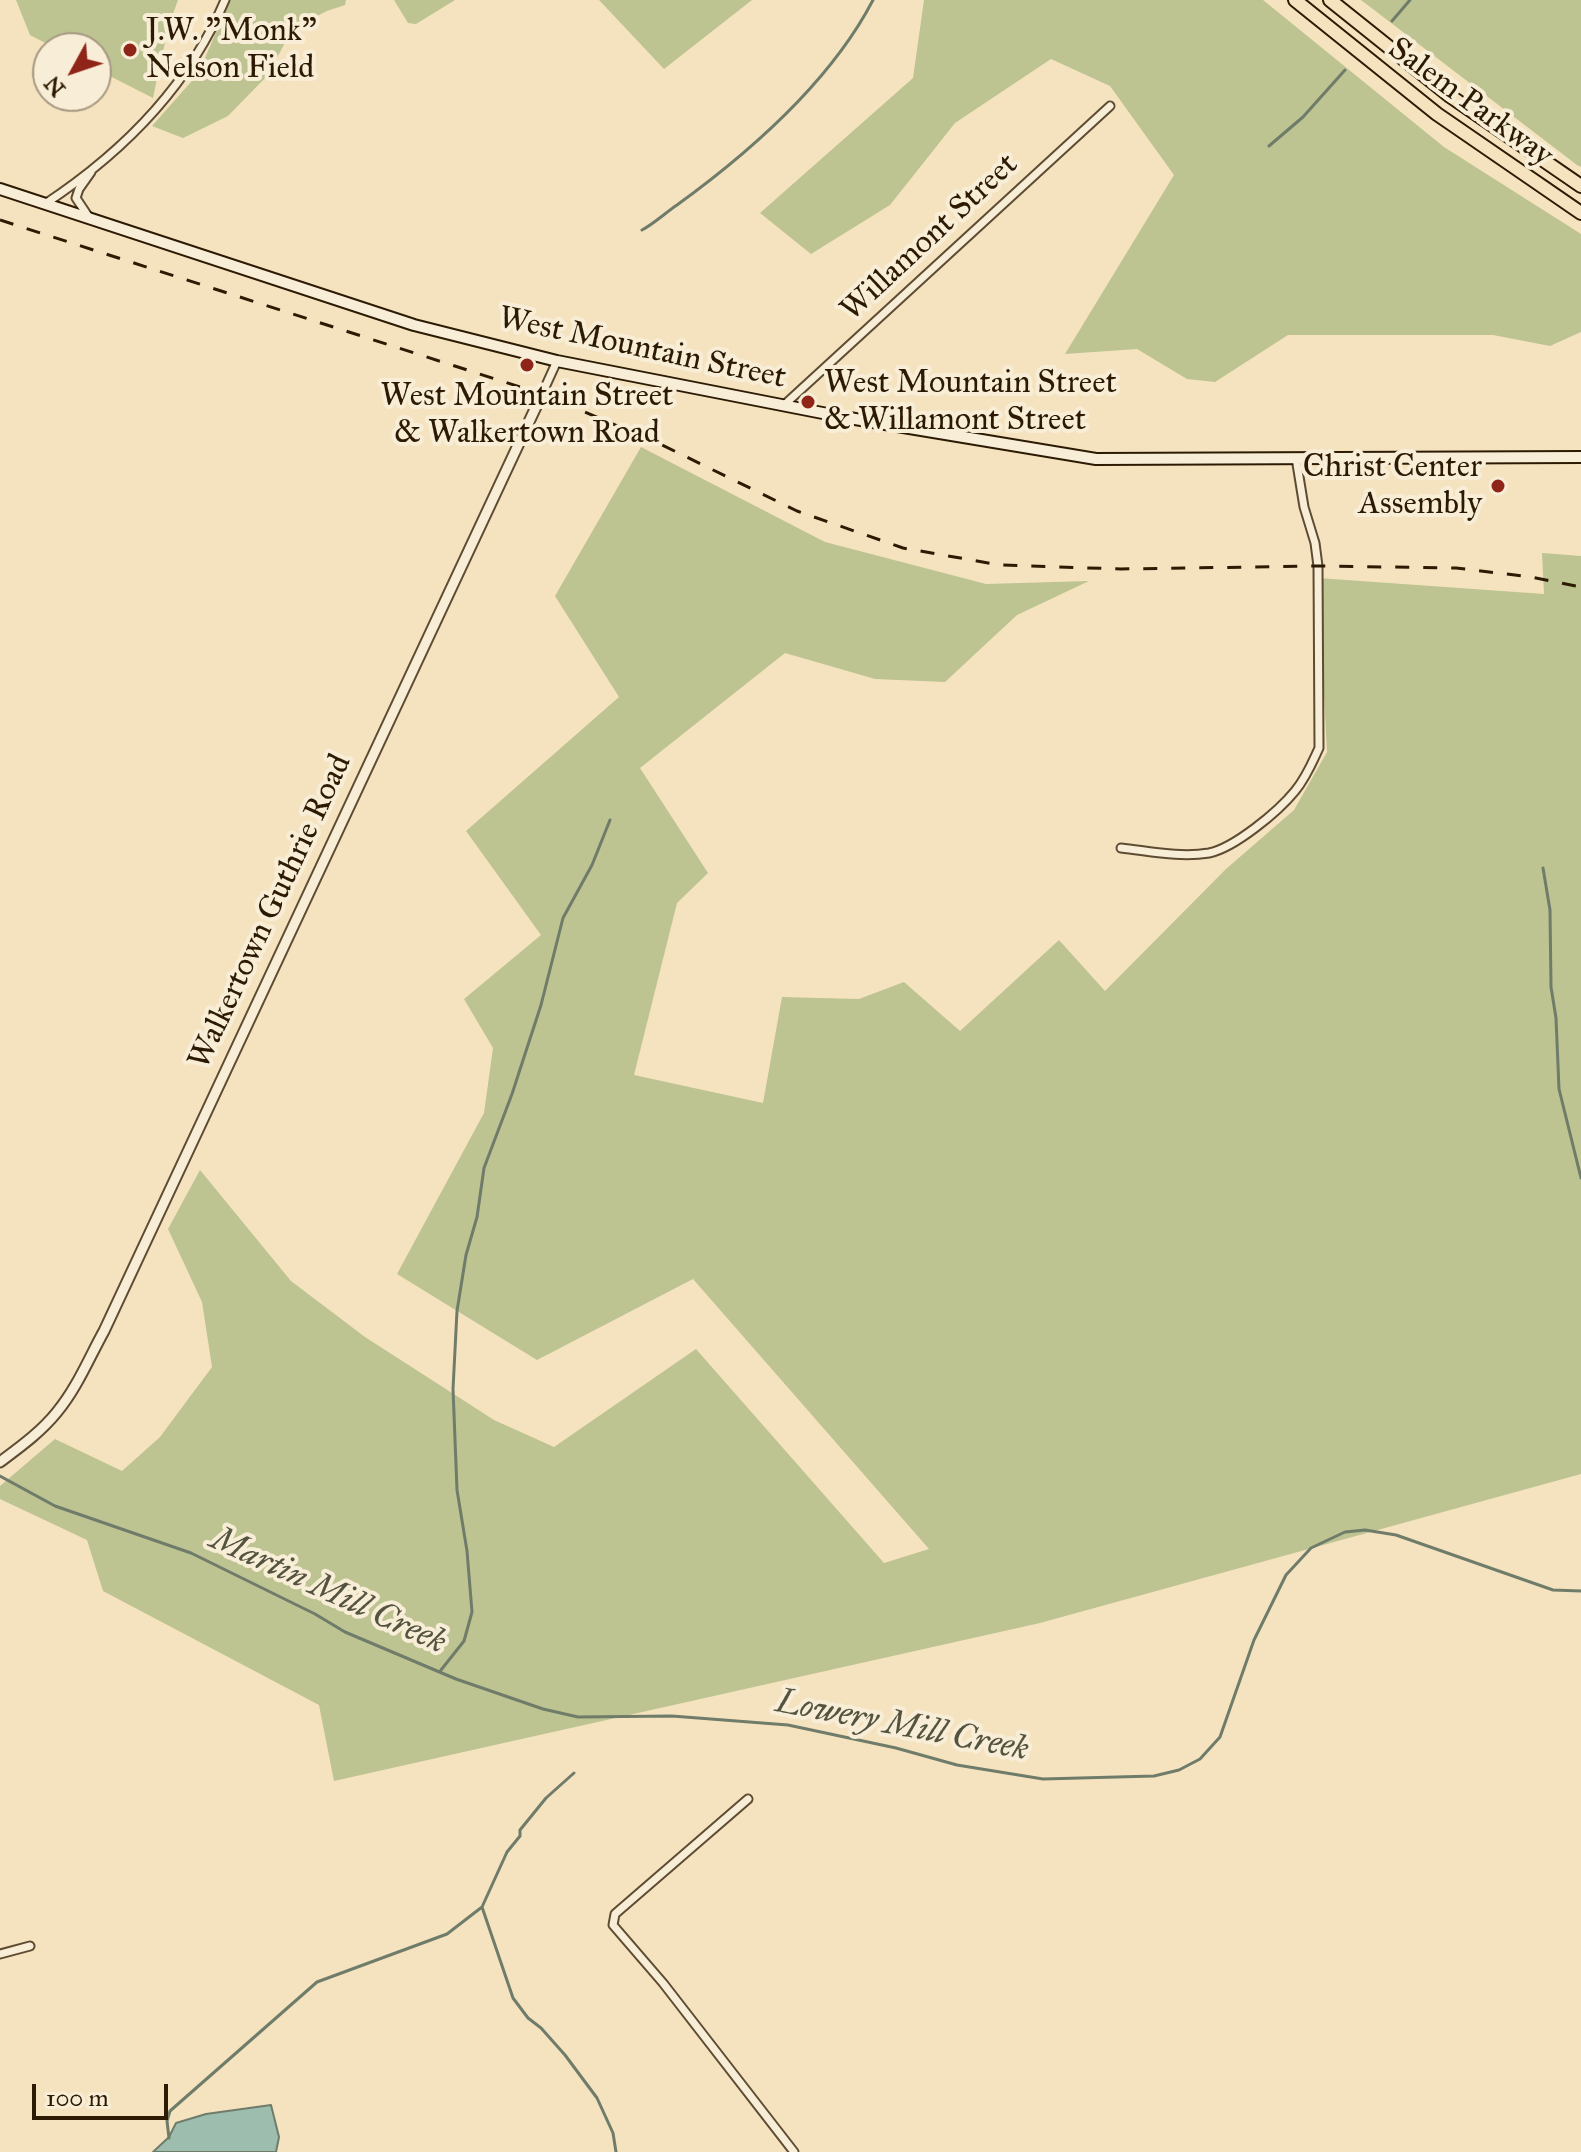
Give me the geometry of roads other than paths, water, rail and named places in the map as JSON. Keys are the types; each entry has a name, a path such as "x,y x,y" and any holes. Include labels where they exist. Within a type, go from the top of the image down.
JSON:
{"highway":[{"name":"Salem Parkway","path":"1295,0 1437,114 1581,213"},
{"name":"Salem Parkway","path":"1330,0 1450,96 1581,186"}],"main road":[{"name":"West Mountain Street","path":"0,189 414,325 557,361 783,406 1096,459 1581,457"}],"street":[{"path":"45,204 95,167 149,117 178,84 202,47 225,0"},
{"name":"Willamont Street","path":"783,406 1110,106"},
{"path":"91,219 76,198 95,167"},
{"name":"Walkertown Guthrie Road","path":"0,1462 56,1414 74,1388 104,1331 557,361"},
{"path":"1121,848 1196,854 1229,846 1295,792 1309,771 1319,748 1318,566 1296,458"},
{"path":"748,1799 615,1914 613,1925 716,2050 794,2152"},
{"path":"0,1954 30,1946"}],"waterway":[{"path":"642,230 733,162 787,113 835,59 873,0"},
{"path":"1392,21 1410,0"},
{"path":"1269,146 1303,117 1345,70"},
{"name":"Martin Mill Creek","path":"441,1670 464,1641 472,1612 467,1551 457,1490 453,1389 457,1311 466,1255 477,1217 484,1168 541,1005 563,918 592,865 610,820"},
{"path":"1543,868 1550,910 1551,987 1556,1018 1559,1089 1581,1178"},
{"name":"Lowery Mill Creek","path":"0,1476 55,1506 191,1553 345,1632 456,1679 543,1709 578,1717 672,1716 788,1725 896,1748 957,1765 1043,1779 1154,1776 1179,1770 1200,1759 1220,1737 1254,1640 1286,1575 1311,1548 1345,1532 1365,1530 1396,1535 1553,1590 1581,1591"},
{"name":"Lowery Mill Creek","path":"169,2138 167,2121 170,2111 317,1982 447,1934 482,1907 507,1852 520,1836 520,1830 546,1798 574,1773"},
{"path":"482,1907 513,1998 565,2055 597,2098 613,2133 616,2152"}],"railway":[{"path":"0,220 542,394 658,443 797,511 903,548 1000,565 1121,569 1318,566 1456,568 1581,587"}],"place":[{"name":"J.W. \"Monk\" Nelson Field","path":"130,50"},
{"name":"West Mountain Street & Walkertown Road","path":"527,365"},
{"name":"West Mountain Street & Willamont Street","path":"808,402"},
{"name":"Christ Center Assembly","path":"1498,486"}]}
